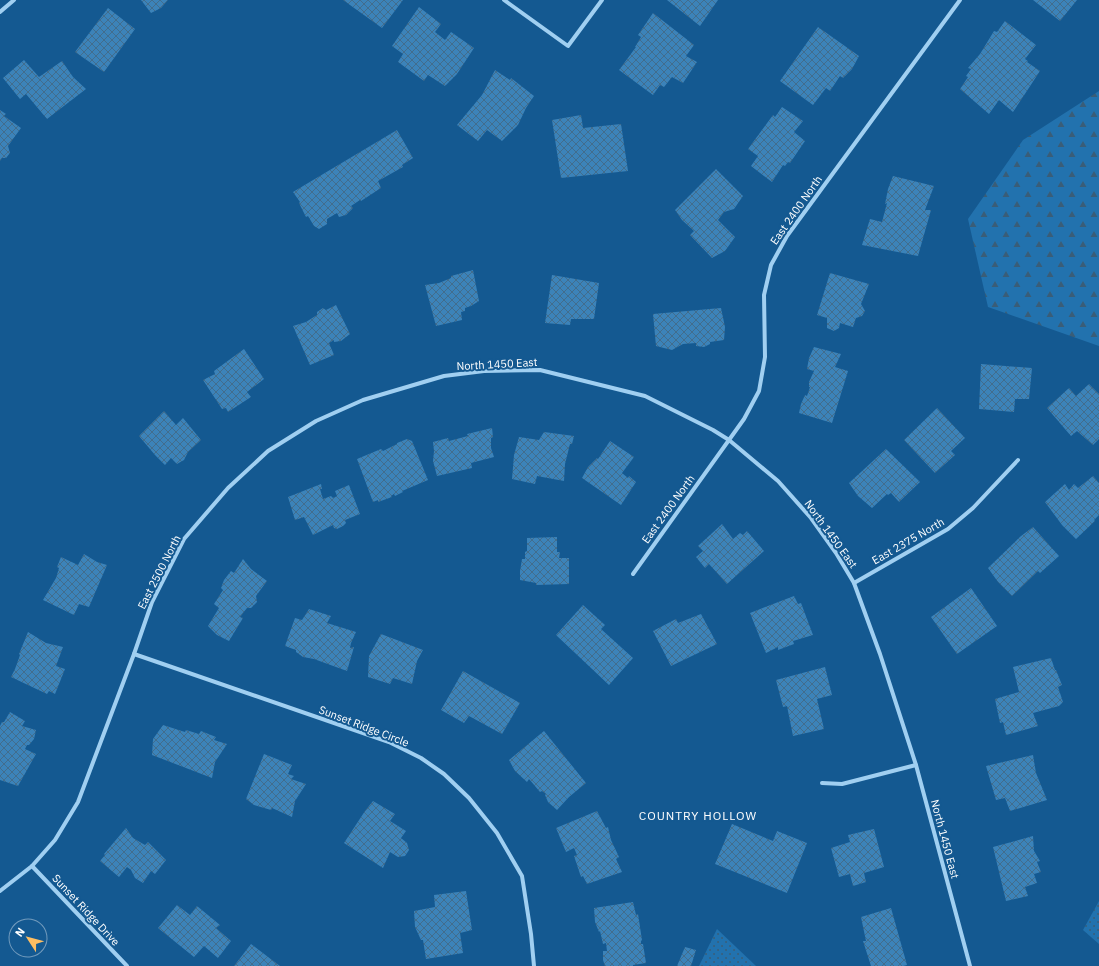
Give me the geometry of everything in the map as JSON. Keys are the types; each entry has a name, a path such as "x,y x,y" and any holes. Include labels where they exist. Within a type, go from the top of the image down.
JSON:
{"street":[{"path":"0,11 14,0"},
{"path":"504,0 568,46 602,0"},
{"name":"East 2400 North","path":"633,574 744,419 759,390 765,357 764,295 771,265 787,236 960,0"},
{"name":"North 1450 East","path":"406,386 450,376 484,371 540,370 645,396 713,430 729,440 778,481 811,518 836,553 854,583 880,654 916,765 970,966"},
{"name":"East 2500 North","path":"0,892 32,866 55,840 78,802 152,602 184,539 228,488 268,451 316,421 363,400 406,386"},
{"name":"East 2375 North","path":"854,583 948,529 973,508 1018,460"},
{"name":"Sunset Ridge Circle","path":"134,654 389,742 421,758 444,774 469,798 497,833 522,876 531,934 534,966"},
{"path":"822,783 842,784 916,765"},
{"name":"Sunset Ridge Drive","path":"32,866 127,966"}],"green space":[{"path":"1099,91 1099,346 988,307 968,219 1023,140"},
{"path":"1099,901 1099,944 1083,930"},
{"path":"717,929 756,966 699,966"}],"building":[{"path":"141,0 168,0 161,8 151,13"},
{"path":"343,0 403,0 382,28"},
{"path":"667,0 718,0 700,26"},
{"path":"1033,0 1077,0 1060,21"},
{"path":"419,7 441,24 435,32 445,40 451,32 474,48 457,74 445,86 428,75 424,81 398,62 403,54 392,46"},
{"path":"108,8 135,29 104,72 75,52"},
{"path":"653,13 694,45 686,56 697,62 683,83 672,77 664,87 660,85 653,95 619,70 636,47 641,37 638,35"},
{"path":"1005,21 1036,45 1025,59 1040,71 1013,112 999,100 989,114 960,89 968,77 966,76 971,69 968,68 980,54 994,31 997,32"},
{"path":"818,27 859,56 852,69 843,78 840,76 830,91 826,88 813,105 780,81"},
{"path":"24,60 39,77 62,61 73,77 86,89 47,119 26,94 20,99 3,78"},
{"path":"495,70 510,80 511,78 534,96 526,108 518,125 502,141 487,130 478,141 457,125 482,95"},
{"path":"782,107 803,121 794,132 805,141 790,163 788,162 785,166 783,165 772,182 751,166 758,156 748,149 773,115 775,117"},
{"path":"0,110 6,114 4,116 21,128 8,146 10,153 6,158 2,158 0,161"},
{"path":"581,115 583,128 621,124 628,171 561,178 552,120"},
{"path":"397,130 413,158 402,165 403,167 378,181 381,188 351,206 353,208 346,215 339,217 337,213 327,219 327,224 319,229 314,226 308,216 306,217 299,203 300,202 293,192"},
{"path":"716,169 743,196 734,209 724,212 718,220 735,237 725,251 712,258 690,235 694,231 682,220 675,210"},
{"path":"893,176 934,186 925,210 931,210 918,256 862,245 870,219 882,222 887,203 885,204 888,189"},
{"path":"473,270 479,301 465,308 465,311 461,312 462,320 436,326 425,285 439,283 451,278 451,276"},
{"path":"830,273 869,284 861,304 865,311 862,316 856,318 853,327 840,323 839,328 834,331 827,328 827,318 817,315"},
{"path":"552,275 599,283 594,319 571,319 570,325 545,323"},
{"path":"336,305 350,334 341,341 334,342 334,340 329,343 334,355 310,365 293,326 306,322 317,315 317,312 323,308 326,310"},
{"path":"721,308 725,327 724,340 710,342 710,344 704,347 696,346 696,343 683,344 672,350 656,346 653,314"},
{"path":"814,347 841,354 835,367 848,371 832,423 799,413 805,395 807,396 810,387 809,382 814,371 807,369 809,358"},
{"path":"244,349 264,379 247,392 251,397 228,412 226,408 222,409 203,380 215,374 214,371"},
{"path":"981,364 1032,368 1029,399 1015,399 1014,412 979,409"},
{"path":"1089,384 1099,394 1099,439 1093,445 1077,431 1071,436 1047,408 1069,388 1076,396"},
{"path":"937,408 965,438 951,451 955,455 935,473 904,440"},
{"path":"164,411 176,425 183,418 201,440 188,452 184,460 177,464 171,458 165,465 139,436"},
{"path":"492,428 493,437 491,438 491,448 494,457 471,463 472,468 437,476 433,461 433,442 448,438 449,441 468,436 467,434"},
{"path":"544,432 574,436 572,444 570,444 565,464 564,481 537,476 535,484 512,479 514,455 519,437 539,440"},
{"path":"407,439 412,441 428,480 402,491 403,492 395,496 394,494 391,496 392,497 378,502 378,500 373,502 357,459 381,449 383,451"},
{"path":"610,441 634,457 622,473 628,478 629,476 636,482 621,505 582,478 588,467 597,458 598,459"},
{"path":"886,449 920,482 899,502 891,493 888,495 887,494 872,508 858,496 849,483"},
{"path":"1093,476 1099,483 1099,515 1094,520 1095,521 1076,539 1062,525 1045,502 1065,484 1069,490 1074,484 1078,488"},
{"path":"321,484 322,489 320,489 323,499 331,496 333,498 337,496 335,491 349,485 360,514 345,520 346,523 337,529 334,528 333,525 313,535 304,517 295,520 288,497"},
{"path":"722,524 733,539 740,533 743,535 747,531 764,551 727,584 709,564 705,568 696,557 703,551 698,546"},
{"path":"1033,527 1059,556 1040,573 1038,571 1012,596 998,582 988,568 1021,536"},
{"path":"557,537 557,552 560,552 559,558 569,558 569,584 536,585 536,583 520,580 522,559 525,559 525,552 527,551 527,538"},
{"path":"84,554 97,562 107,565 89,607 79,604 74,615 43,600 56,578 59,568 57,567 61,557 78,565"},
{"path":"243,559 251,569 267,581 256,596 257,602 251,608 247,608 240,617 243,618 229,641 217,635 208,626 219,608 214,604 223,590 221,588 224,580 231,571 234,573"},
{"path":"971,588 997,626 957,654 931,617"},
{"path":"794,596 798,604 801,603 813,635 793,641 794,644 778,650 778,647 766,653 750,613"},
{"path":"583,605 605,625 601,629 633,658 609,685 556,635"},
{"path":"309,609 331,616 327,623 356,632 351,643 350,648 354,647 347,671 314,659 303,657 296,652 296,650 285,646 295,618 302,620"},
{"path":"701,614 717,644 671,666 653,631 676,619 678,623"},
{"path":"28,632 46,643 63,647 56,666 65,669 55,694 49,691 47,694 11,677"},
{"path":"381,634 423,650 417,661 412,684 393,678 390,684 368,677 369,656"},
{"path":"1051,658 1062,685 1058,687 1063,702 1059,706 1033,713 1038,726 1006,735 1003,722 1000,723 995,699 1019,692 1013,667"},
{"path":"825,667 832,695 817,699 824,729 793,736 787,706 783,707 776,680"},
{"path":"463,671 520,703 502,734 469,716 464,723 441,710"},
{"path":"10,712 25,721 22,726 36,730 34,739 25,749 36,754 18,786 0,780 0,726"},
{"path":"163,725 185,732 186,730 199,734 201,731 216,737 214,740 227,744 215,762 212,778 152,755 153,739"},
{"path":"544,731 586,783 569,797 557,810 548,802 545,795 546,794 542,791 540,792 529,779 527,782 515,771 509,760"},
{"path":"264,754 292,765 288,774 294,776 291,779 306,784 295,801 292,817 272,808 271,810 254,805 246,799"},
{"path":"1033,755 1036,773 1047,800 1010,811 1005,798 996,800 986,766"},
{"path":"373,801 395,814 390,821 406,831 401,838 407,843 409,850 405,856 398,857 390,852 383,868 344,843"},
{"path":"597,811 606,828 608,827 611,840 619,857 616,859 622,872 587,884 583,876 581,877 574,856 577,855 574,848 566,852 556,828"},
{"path":"732,824 773,841 777,831 807,843 787,893 715,864"},
{"path":"126,828 133,838 145,845 148,842 166,860 155,874 151,871 143,883 135,878 131,870 127,867 119,877 100,861"},
{"path":"874,829 884,867 864,873 866,882 853,886 850,874 839,877 831,848 850,842 848,835"},
{"path":"1033,836 1034,851 1040,861 1037,862 1041,872 1034,874 1037,883 1025,887 1028,896 1006,901 993,847"},
{"path":"466,891 472,930 460,933 463,953 426,959 423,940 421,940 415,927 414,911 435,907 434,895"},
{"path":"633,902 636,915 638,914 642,940 641,944 643,944 646,963 633,966 605,966 603,951 607,951 606,943 603,944 600,931 599,932 595,922 594,908"},
{"path":"177,905 190,915 197,906 220,925 216,928 231,941 218,958 204,946 194,957 158,928"},
{"path":"891,908 907,965 871,966 863,941 866,941 861,917"},
{"path":"251,944 280,966 234,966"},
{"path":"685,947 696,950 691,966 677,966"}],"district":[{"name":"COUNTRY HOLLOW","path":"698,815"}]}
